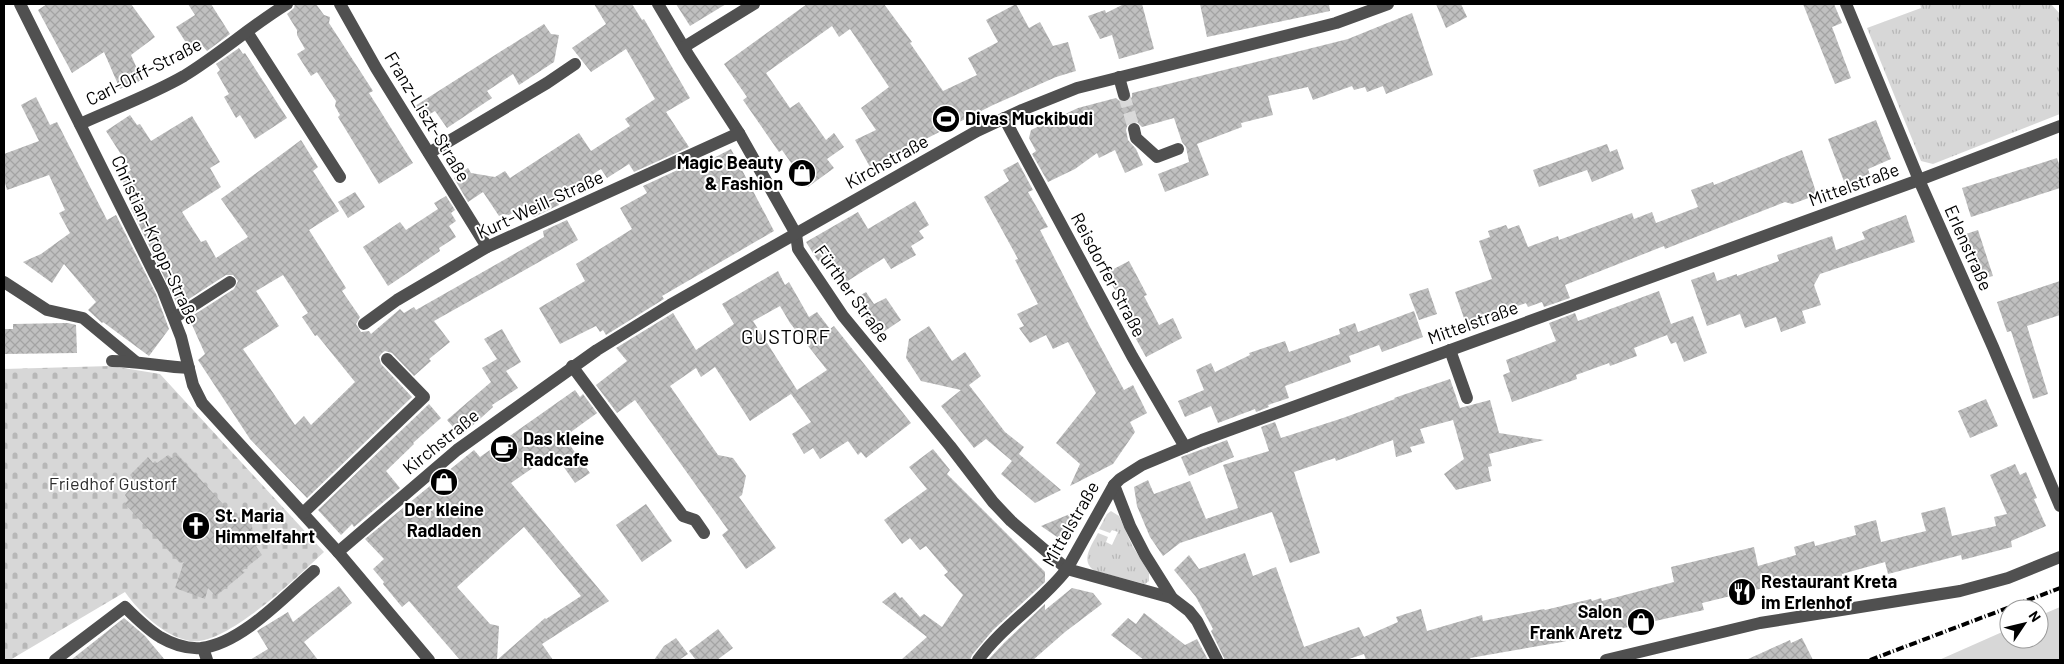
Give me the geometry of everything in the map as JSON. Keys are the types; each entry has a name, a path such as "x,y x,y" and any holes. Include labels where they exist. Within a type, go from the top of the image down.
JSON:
{"street":[{"name":"Christian-Kropp-Straße","path":"20,4 159,283 174,318 193,385 202,403 338,552 429,660"},
{"name":"Carl-Orff-Straße","path":"80,124 182,77 228,48 287,4"},
{"name":"Franz-Liszt-Straße","path":"340,4 376,68 487,247"},
{"name":"Fürther Straße","path":"658,4 739,134 796,234 798,249 843,316 955,452 993,502 1020,530 1068,569"},
{"path":"684,47 754,4"},
{"name":"Kirchstraße","path":"338,552 457,450 572,366 644,320 1004,118 1070,91 1336,23 1388,4"},
{"name":"Erlenstraße","path":"1846,4 1919,180 2056,484 2060,506"},
{"path":"247,32 340,177"},
{"path":"429,153 547,83 575,64"},
{"path":"1119,77 1124,95"},
{"name":"Reisdorfer Straße","path":"1004,118 1132,356 1184,447"},
{"name":"Mittelstraße","path":"978,660 996,638 1051,589 1068,569 1114,485 1135,469 1184,447 1919,180 2060,126"},
{"path":"1134,129 1136,138 1157,157 1178,149"},
{"name":"Kurt-Weill-Straße","path":"364,324 397,300 487,247 739,134"},
{"path":"4,282 48,310 83,318 136,362"},
{"path":"174,318 230,282"},
{"path":"1450,350 1467,398"},
{"path":"303,513 424,397 387,359"},
{"path":"112,361 136,362 165,368 188,368"},
{"path":"572,366 683,516 695,520 704,533"},
{"path":"1114,485 1137,541 1172,598 1189,611 1197,621 1217,660"},
{"path":"1606,660 1760,623 1960,591 2008,578 2060,558"},
{"path":"1068,569 1172,598"},
{"path":"55,660 125,607 161,638 181,646 203,648 225,640 244,629 314,571"},
{"path":"203,648 208,660"}],"green space":[{"path":"1920,4 2051,4 2060,14 2060,114 1933,164 1921,161 1867,28 1921,8"},
{"name":"Friedhof Gustorf","path":"111,366 160,374 324,552 280,592 242,622 223,633 205,640 190,641 162,629 138,608 125,592 10,660 4,660 4,369"},
{"path":"1111,511 1119,516 1132,545 1149,573 1149,581 1145,584 1095,571 1088,563 1088,553 1098,533 1108,537 1106,542 1112,545 1118,532 1112,530 1110,533 1099,529 1107,514"},
{"path":"2060,607 2060,660 1939,660 1999,633 1999,649 2049,649 2049,612"}],"building":[{"path":"47,4 131,4 155,37 131,55 142,80 120,89 104,52 72,73 38,10"},
{"path":"188,4 211,4 230,34 207,51 202,45 192,52 176,27 195,15"},
{"path":"295,4 316,4 324,15 330,17 329,23 373,91 369,93 413,163 379,184 338,117 340,115 335,106 336,101 317,72 311,76 297,54 305,49 297,35 297,30 287,14 294,8"},
{"path":"594,4 632,4 642,20 644,19 690,98 666,112 689,147 634,172 629,164 607,178 601,169 556,198 559,205 534,217 526,204 509,215 503,214 499,216 483,192 468,202 454,178 468,168 471,173 495,177 505,171 510,178 579,133 591,151 630,126 625,119 655,99 626,49 591,72 572,48 606,24"},
{"path":"676,4 726,4 690,26"},
{"path":"807,4 884,4 912,42 910,43 943,91 977,75 968,58 998,42 986,20 1016,4 1029,28 1040,22 1053,46 1068,42 1076,71 1056,77 993,105 870,167 855,140 876,130 861,108 889,87 850,29 839,37 832,26 766,73 790,108 799,102 826,140 834,133 844,147 827,159 834,168 808,187 782,150 779,152 743,100 747,97 724,64"},
{"path":"1124,4 1142,4 1154,49 1119,59 1112,35 1100,39 1088,16 1105,10 1106,13"},
{"path":"1200,4 1329,4 1330,11 1207,37"},
{"path":"1436,4 1461,4 1467,17 1446,28"},
{"path":"1803,4 1834,4 1842,23 1832,27 1851,78 1835,84"},
{"path":"1412,13 1433,75 1386,94 1383,86 1367,92 1365,87 1354,90 1352,86 1313,100 1308,87 1268,96 1273,115 1241,123 1242,127 1197,144 1209,175 1165,192 1158,174 1189,162 1186,147 1182,142 1174,118 1142,127 1136,121 1128,123 1126,130 1128,140 1136,149 1143,165 1125,173 1115,150 1099,158 1097,153 1075,169 1048,182 1032,154 1036,151 1029,138 1031,130 1078,108 1116,98 1122,103 1127,103 1132,97 1132,93 1348,39"},
{"path":"544,24 551,34 559,35 554,62 519,85 513,74 487,91 492,98 447,128 435,111 423,118 415,106"},
{"path":"239,48 243,54 245,53 287,118 255,139 240,115 236,118 224,97 229,94 217,73 220,70 216,64"},
{"path":"36,97 50,125 57,122 107,220 116,215 156,294 169,329 149,356 102,323 88,310 96,302 64,264 52,283 23,262 41,254 70,233 59,213 65,210 49,175 7,190 4,179 4,154 39,141 21,105"},
{"path":"130,115 137,125 140,124 151,141 192,116 220,162 210,168 221,187 182,212 201,242 206,240 216,258 248,237 221,199 301,140 318,167 313,171 339,211 309,230 346,288 342,291 360,317 356,324 361,332 369,331 371,334 400,309 404,313 414,307 416,310 544,237 543,231 567,220 578,240 434,321 450,342 429,359 431,361 414,376 392,353 385,351 382,353 379,357 381,364 412,397 307,498 250,439 198,360 205,354 189,318 234,289 238,281 233,275 226,275 178,306 131,208 134,206 121,177 131,170 106,131","holes":["283,275 308,313 302,317 315,336 317,335 355,382 311,425 304,416 295,425 243,349 279,326 256,291"]},
{"path":"1876,120 1891,159 1868,169 1870,175 1845,184 1828,139"},
{"path":"1607,144 1610,152 1617,149 1624,169 1592,182 1587,170 1539,187 1533,170"},
{"path":"731,149 774,231 662,296 664,299 606,335 603,330 600,332 596,326 560,344 539,308 585,281 576,264 632,229 620,208 647,193 643,186 699,160 702,164"},
{"path":"1802,150 1817,195 1792,204 1785,202 1665,249 1664,246 1565,285 1570,298 1544,307 1542,302 1528,307 1526,303 1466,324 1455,292 1492,279 1479,241 1490,237 1488,231 1506,225 1508,229 1519,225 1528,247 1558,236 1559,240 1632,213 1634,219 1652,212 1656,223 1698,207 1691,190 1713,182 1714,185"},
{"path":"2057,158 2060,167 2060,188 1971,217 1962,188"},
{"path":"1018,162 1033,190 1028,192 1048,227 1040,230 1124,390 1133,385 1147,413 1130,422 1135,432 1113,464 1070,486 1080,464 1056,443 1096,393 1068,342 1053,349 1046,335 1030,343 1019,328 1024,326 1017,314 1038,304 1015,260 1018,259 984,197 1009,181 1003,170"},
{"path":"355,192 365,207 348,218 338,202"},
{"path":"446,196 455,210 451,213 456,221 449,226 456,237 439,248 440,251 388,286 363,247 400,222 406,230 438,209 434,203"},
{"path":"915,201 929,225 919,231 924,238 911,246 916,255 891,269 884,258 846,282 827,257 818,261 806,242 858,212 868,229"},
{"path":"1906,215 1915,242 1820,274 1814,285 1821,305 1802,311 1806,323 1781,332 1776,317 1745,328 1740,314 1707,326 1691,280 1714,272 1717,281 1737,274 1737,276 1779,261 1777,255 1832,236 1836,250 1865,239 1862,232"},
{"path":"1978,230 1993,276 1978,280 1963,235"},
{"path":"1129,261 1147,295 1144,296 1159,325 1173,318 1182,338 1146,357 1126,321 1130,319 1106,273"},
{"path":"778,271 785,285 789,282 809,317 817,312 830,329 834,326 911,423 866,458 861,452 858,455 848,441 820,459 813,448 804,454 792,434 811,422 791,394 797,390 750,421 715,367 701,377 696,368 670,386 718,455 733,458 746,476 742,495 739,497 776,548 746,569 722,535 728,530 635,400 617,413 596,385 627,361 616,348 673,313 696,350 734,324 722,304","holes":["780,306 790,323 827,370 797,390 753,321"]},
{"path":"2060,281 2060,315 2027,326 2048,394 2033,399 2011,331 2007,332 1997,302"},
{"path":"1428,288 1437,314 1419,320 1409,294"},
{"path":"1659,291 1671,324 1693,316 1707,353 1684,362 1676,342 1671,344 1667,335 1634,348 1637,356 1610,366 1609,363 1576,375 1577,379 1512,402 1503,375 1510,372 1506,360 1556,341 1549,323 1575,313 1578,321"},
{"path":"866,292 874,304 886,298 901,320 879,335 863,312 860,314 851,301"},
{"path":"1414,311 1423,337 1382,352 1379,345 1349,356 1351,362 1285,386 1289,398 1268,405 1269,407 1256,412 1255,409 1218,423 1211,406 1185,417 1178,401 1204,390 1196,370 1211,363 1215,372 1250,355 1249,353 1285,341 1289,352 1340,334 1339,329 1355,323 1358,332"},
{"path":"68,323 76,325 77,353 4,354 4,329 13,329 13,324"},
{"path":"929,326 952,361 965,352 981,376 969,385 1005,432 1024,447 1019,454 1061,490 1035,503 1001,474 1012,461 986,439 974,448 941,406 961,390 921,381 906,358 909,339"},
{"path":"502,329 521,362 506,371 518,388 492,405 493,407 461,436 447,420 491,382 482,368 497,359 484,339"},
{"path":"1450,379 1460,408 1490,400 1499,433 1544,440 1489,454 1492,466 1488,467 1491,481 1456,490 1444,474 1464,459 1453,420 1420,429 1425,443 1410,447 1412,452 1396,457 1393,440 1336,461 1335,458 1294,472 1320,553 1290,563 1272,512 1180,543 1163,556 1150,537 1137,506 1134,487 1148,480 1154,494 1190,481 1206,519 1238,508 1223,465 1269,451 1261,427 1275,422 1281,438 1343,418"},
{"path":"575,390 580,397 583,394 597,413 564,437 590,473 575,483 554,453 511,483 609,601 542,644 553,660 460,660 409,601 402,607 383,584 384,582 373,569 384,559 365,539 474,450 480,457","holes":["524,527 581,596 545,618 497,660 499,626 490,624 457,587"]},
{"path":"1986,399 1998,426 1970,438 1958,411"},
{"path":"429,404 441,418 386,471 400,488 354,527 352,524 341,535 318,510"},
{"path":"1227,440 1234,457 1189,476 1181,457"},
{"path":"933,449 950,470 947,474 1045,572 1045,582 993,630 970,660 901,660 927,637 882,602 895,592 920,617 924,614 942,627 963,595 944,575 948,572 926,546 920,550 910,538 902,544 884,520 927,489 909,467"},
{"name":"St. Maria Himmelfahrt","path":"168,455 172,458 178,455 233,515 231,519 250,515 253,532 283,539 256,546 262,555 216,596 208,588 205,599 175,588 184,562 180,563 125,504 128,500 125,495 134,484 132,482 134,480 130,475 148,457 153,463 155,461 157,463"},
{"path":"2015,464 2020,475 2026,472 2037,498 2034,499 2046,526 2011,541 2012,547 1962,560 1961,555 1888,574 1885,562 1842,574 1842,576 1806,587 1799,582 1793,584 1792,581 1702,603 1704,610 1562,642 1470,658 1471,660 1366,660 1364,654 1346,660 1225,660 1211,631 1213,629 1196,597 1174,570 1189,555 1199,569 1245,553 1253,576 1276,567 1304,647 1359,627 1364,637 1398,622 1396,617 1421,609 1427,631 1482,615 1483,621 1545,610 1591,599 1592,601 1601,598 1602,601 1674,582 1671,567 1754,547 1758,566 1796,555 1794,547 1814,541 1815,546 1856,535 1854,526 1876,520 1881,542 1926,531 1921,513 1945,507 1952,536 1996,526 1994,517 2007,514 1990,475"},
{"path":"646,504 672,541 642,562 616,525"},
{"path":"1082,509 1060,539 1041,526"},
{"path":"339,586 352,603 304,642 318,660 250,660 268,649 257,631 288,612 293,622"},
{"path":"1072,588 1093,593 1102,604 1065,632 1033,660 988,660 1045,604 1045,610"},
{"path":"1144,613 1185,645 1197,639 1208,660 1144,660 1111,635 1128,618 1136,624"},
{"path":"124,618 145,636 165,660 71,660"},
{"path":"718,629 733,648 717,660 696,660 689,651"},
{"path":"676,638 688,654 679,660 654,660 664,646"},
{"path":"1802,638 1813,660 1746,660 1790,640 1791,643"}],"tunnel":[{"path":"1124,95 1134,129"}],"railway":[{"path":"1870,660 2060,588"}],"place":[{"name":"Divas Muckibudi","path":"946,119"},
{"name":"Magic Beauty & Fashion","path":"802,173"},
{"name":"Das kleine Radcafe","path":"504,449"},
{"name":"Der kleine Radladen","path":"444,482"},
{"name":"St. Maria Himmelfahrt","path":"196,526"},
{"name":"Restaurant Kreta im Erlenhof","path":"1742,592"},
{"name":"Salon Frank Aretz","path":"1641,622"}],"district":[{"name":"GUSTORF","path":"786,337"}]}
